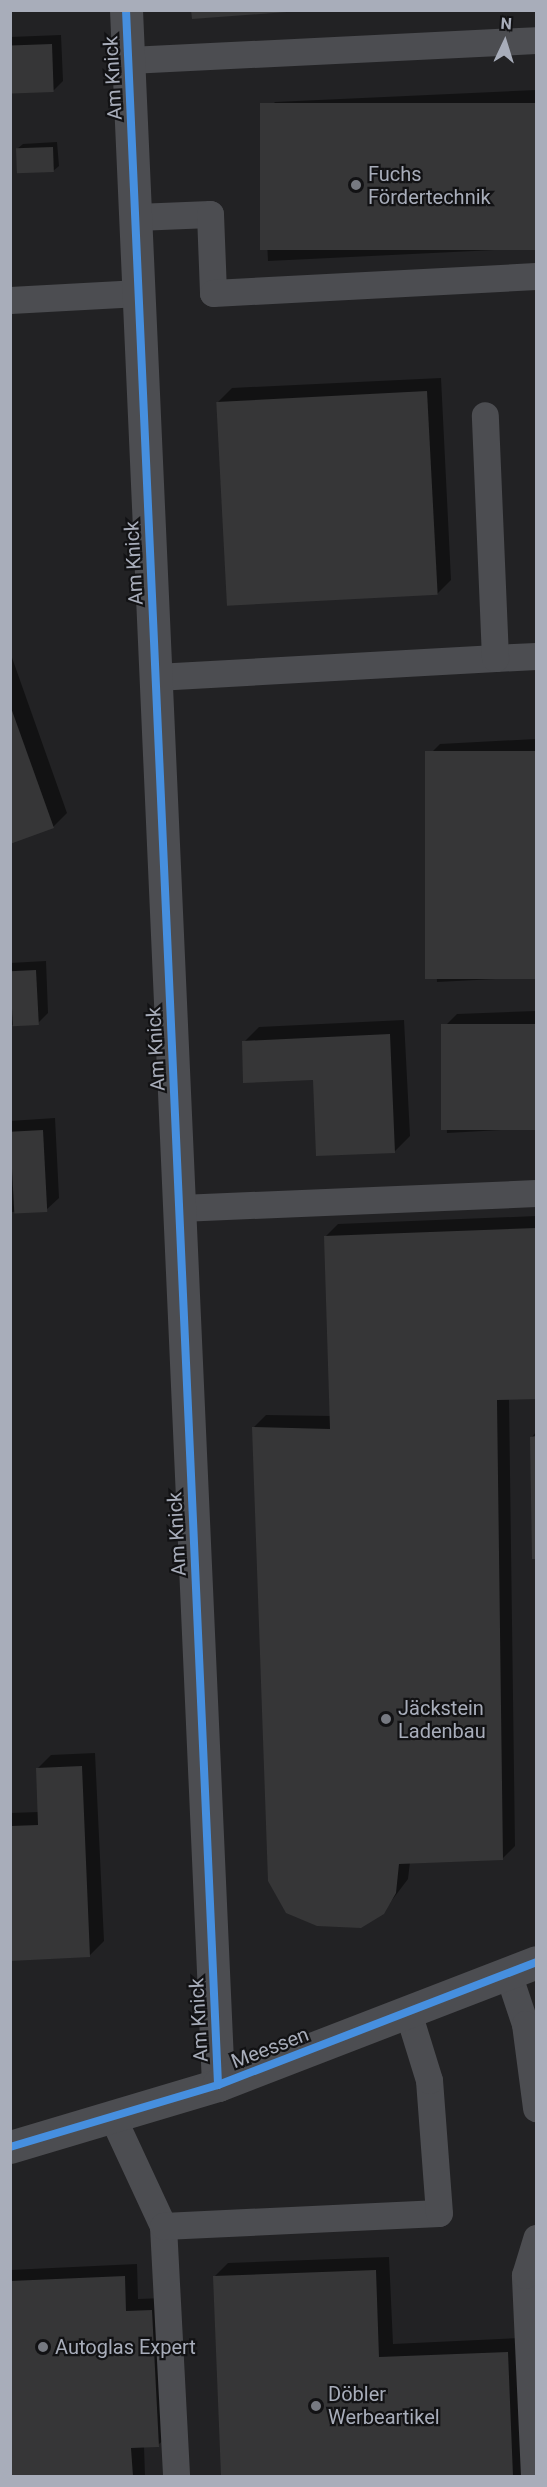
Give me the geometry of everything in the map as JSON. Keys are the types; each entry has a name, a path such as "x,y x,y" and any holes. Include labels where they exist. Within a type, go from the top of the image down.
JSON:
{"street":[{"name":"Am Knick","path":"126,10 218,2085"},
{"name":"Meessen","path":"10,2147 218,2085 522,1968"}],"lane":[{"path":"129,60 537,40"},
{"path":"135,217 210,214 213,292 537,276"},
{"path":"10,300 139,293"},
{"path":"485,415 495,658"},
{"path":"156,676 537,656"},
{"path":"180,1208 537,1193"},
{"path":"522,1968 525,2024 537,2108"},
{"path":"163,2226 439,2213 429,2080 408,2012"},
{"path":"112,2116 163,2226 176,2476"},
{"path":"534,2476 525,2275 537,2238"}],"shaded area":[{"path":"11,11 536,11 536,2476 11,2476"}],"building":[{"path":"191,10 287,10 287,12 192,19"},
{"path":"52,44 54,92 12,93 10,45"},
{"path":"260,103 536,103 536,250 260,250"},
{"path":"53,147 54,172 17,173 16,148"},
{"path":"427,391 438,595 227,606 216,402"},
{"path":"10,705 54,828 10,844"},
{"path":"425,751 536,751 536,979 425,979"},
{"path":"36,970 39,1025 13,1026 10,971"},
{"path":"441,1024 536,1024 536,1130 441,1130"},
{"path":"390,1034 395,1153 316,1156 313,1080 243,1083 242,1041"},
{"path":"43,1130 47,1212 14,1214 10,1132"},
{"path":"536,1228 536,1399 497,1400 503,1860 399,1864 396,1893 384,1914 361,1928 317,1926 286,1913 268,1881 252,1427 330,1429 324,1236"},
{"path":"536,1436 536,1559 532,1559 530,1437"},
{"path":"82,1766 90,1957 10,1961 10,1826 38,1825 36,1768"},
{"path":"376,2270 379,2357 508,2352 513,2476 221,2476 213,2276"},
{"path":"125,2276 126,2311 152,2310 159,2447 131,2448 133,2476 10,2476 10,2281"}],"cycle path":[{"path":"126,10 218,2085"},
{"path":"10,2147 218,2085 536,1962"}],"place":[{"name":"Fuchs Fördertechnik","path":"356,185"},
{"name":"Jäckstein Ladenbau","path":"386,1719"},
{"name":"Autoglas Expert","path":"43,2347"},
{"name":"Döbler Werbeartikel","path":"316,2406"}]}
